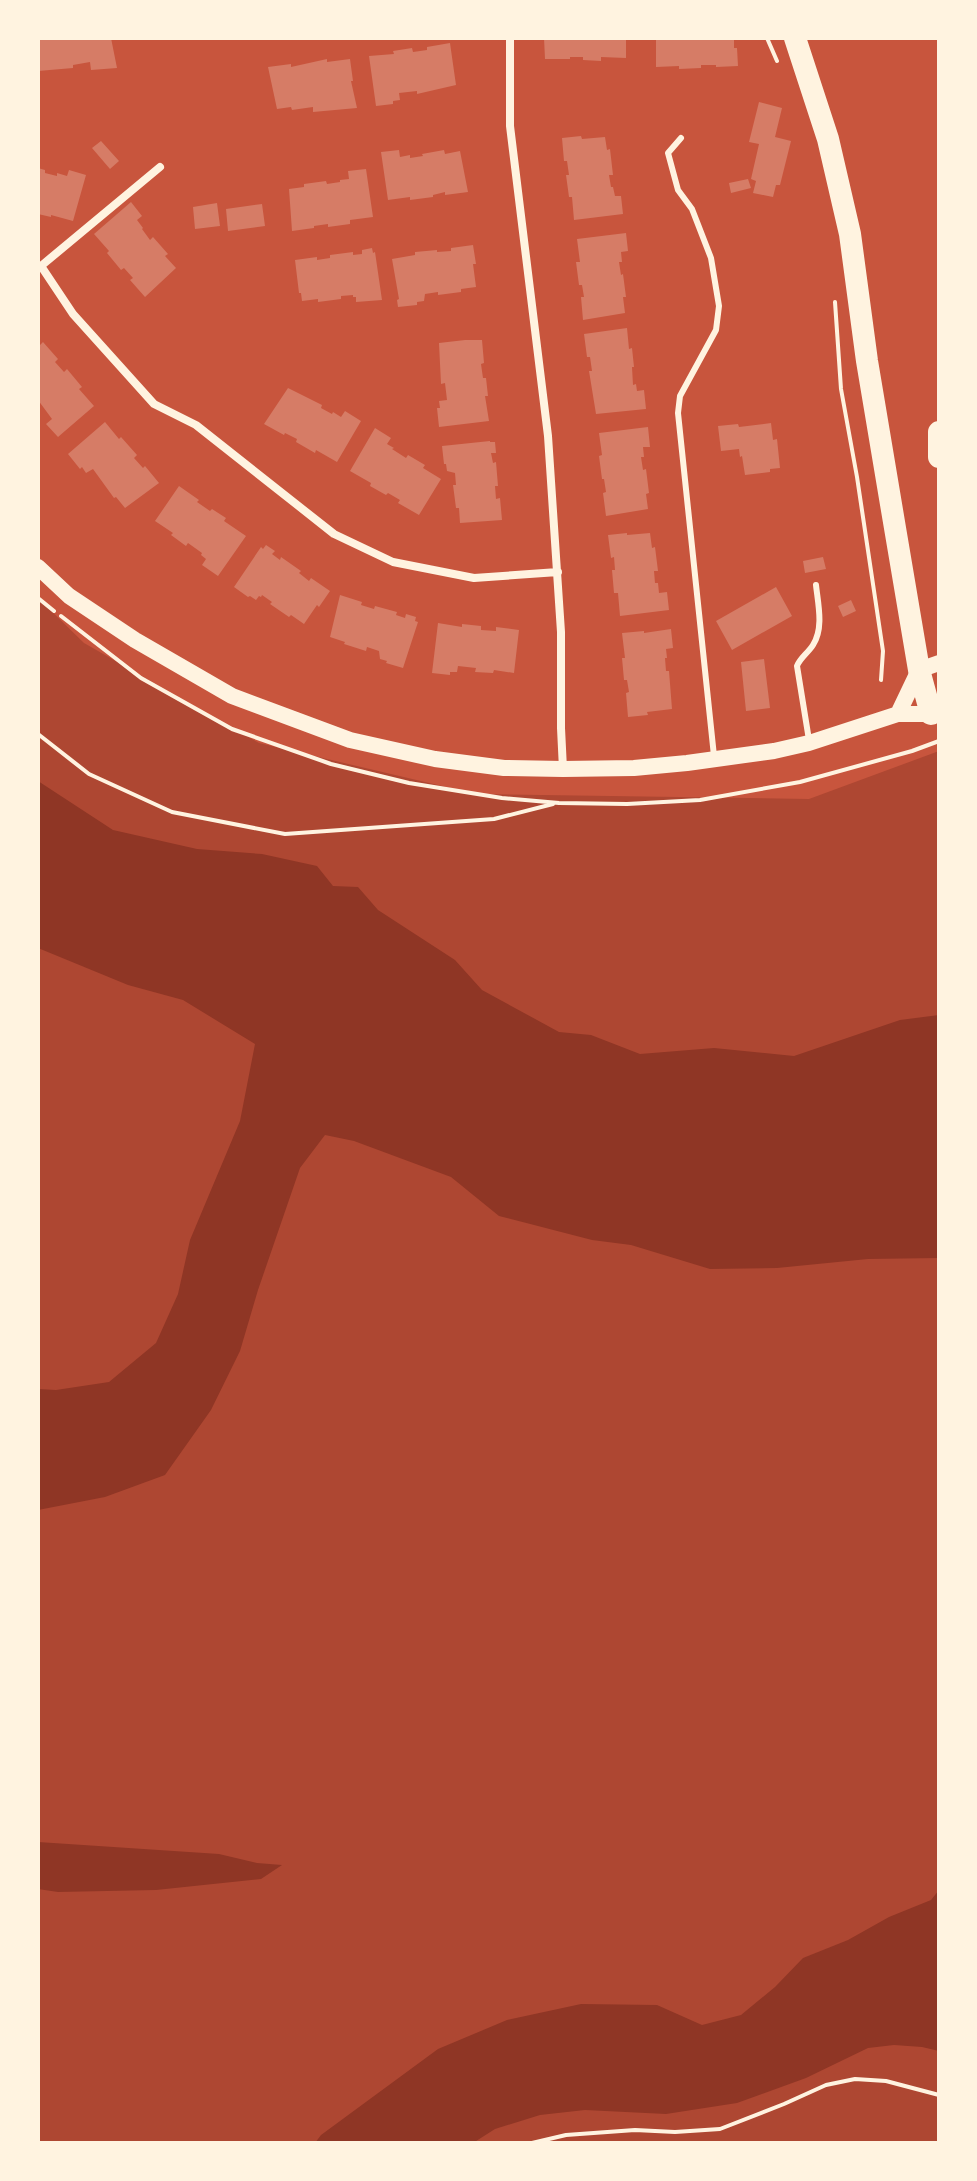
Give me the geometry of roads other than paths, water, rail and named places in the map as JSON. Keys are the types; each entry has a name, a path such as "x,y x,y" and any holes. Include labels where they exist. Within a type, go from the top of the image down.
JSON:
{"highway":[{"path":"795,38 828,139 850,234 867,361 929,666 931,714"},
{"path":"939,432 939,457"}],"main road":[{"path":"38,567 69,596 135,640 232,696 350,740 435,759 504,768 634,768 774,751 898,714 931,714"},
{"path":"898,714 929,666"}],"street":[{"path":"510,38 510,126 548,430 558,572 563,769"},
{"path":"160,167 41,266 73,314 154,404 196,425 334,534 393,562 474,578 558,572"}],"lane":[{"path":"681,138 668,153 670,168 678,190 692,209 711,258 719,306 716,330 680,396 678,413 715,760"},
{"path":"809,743 797,666 816,641 820,626 816,585"}]}
